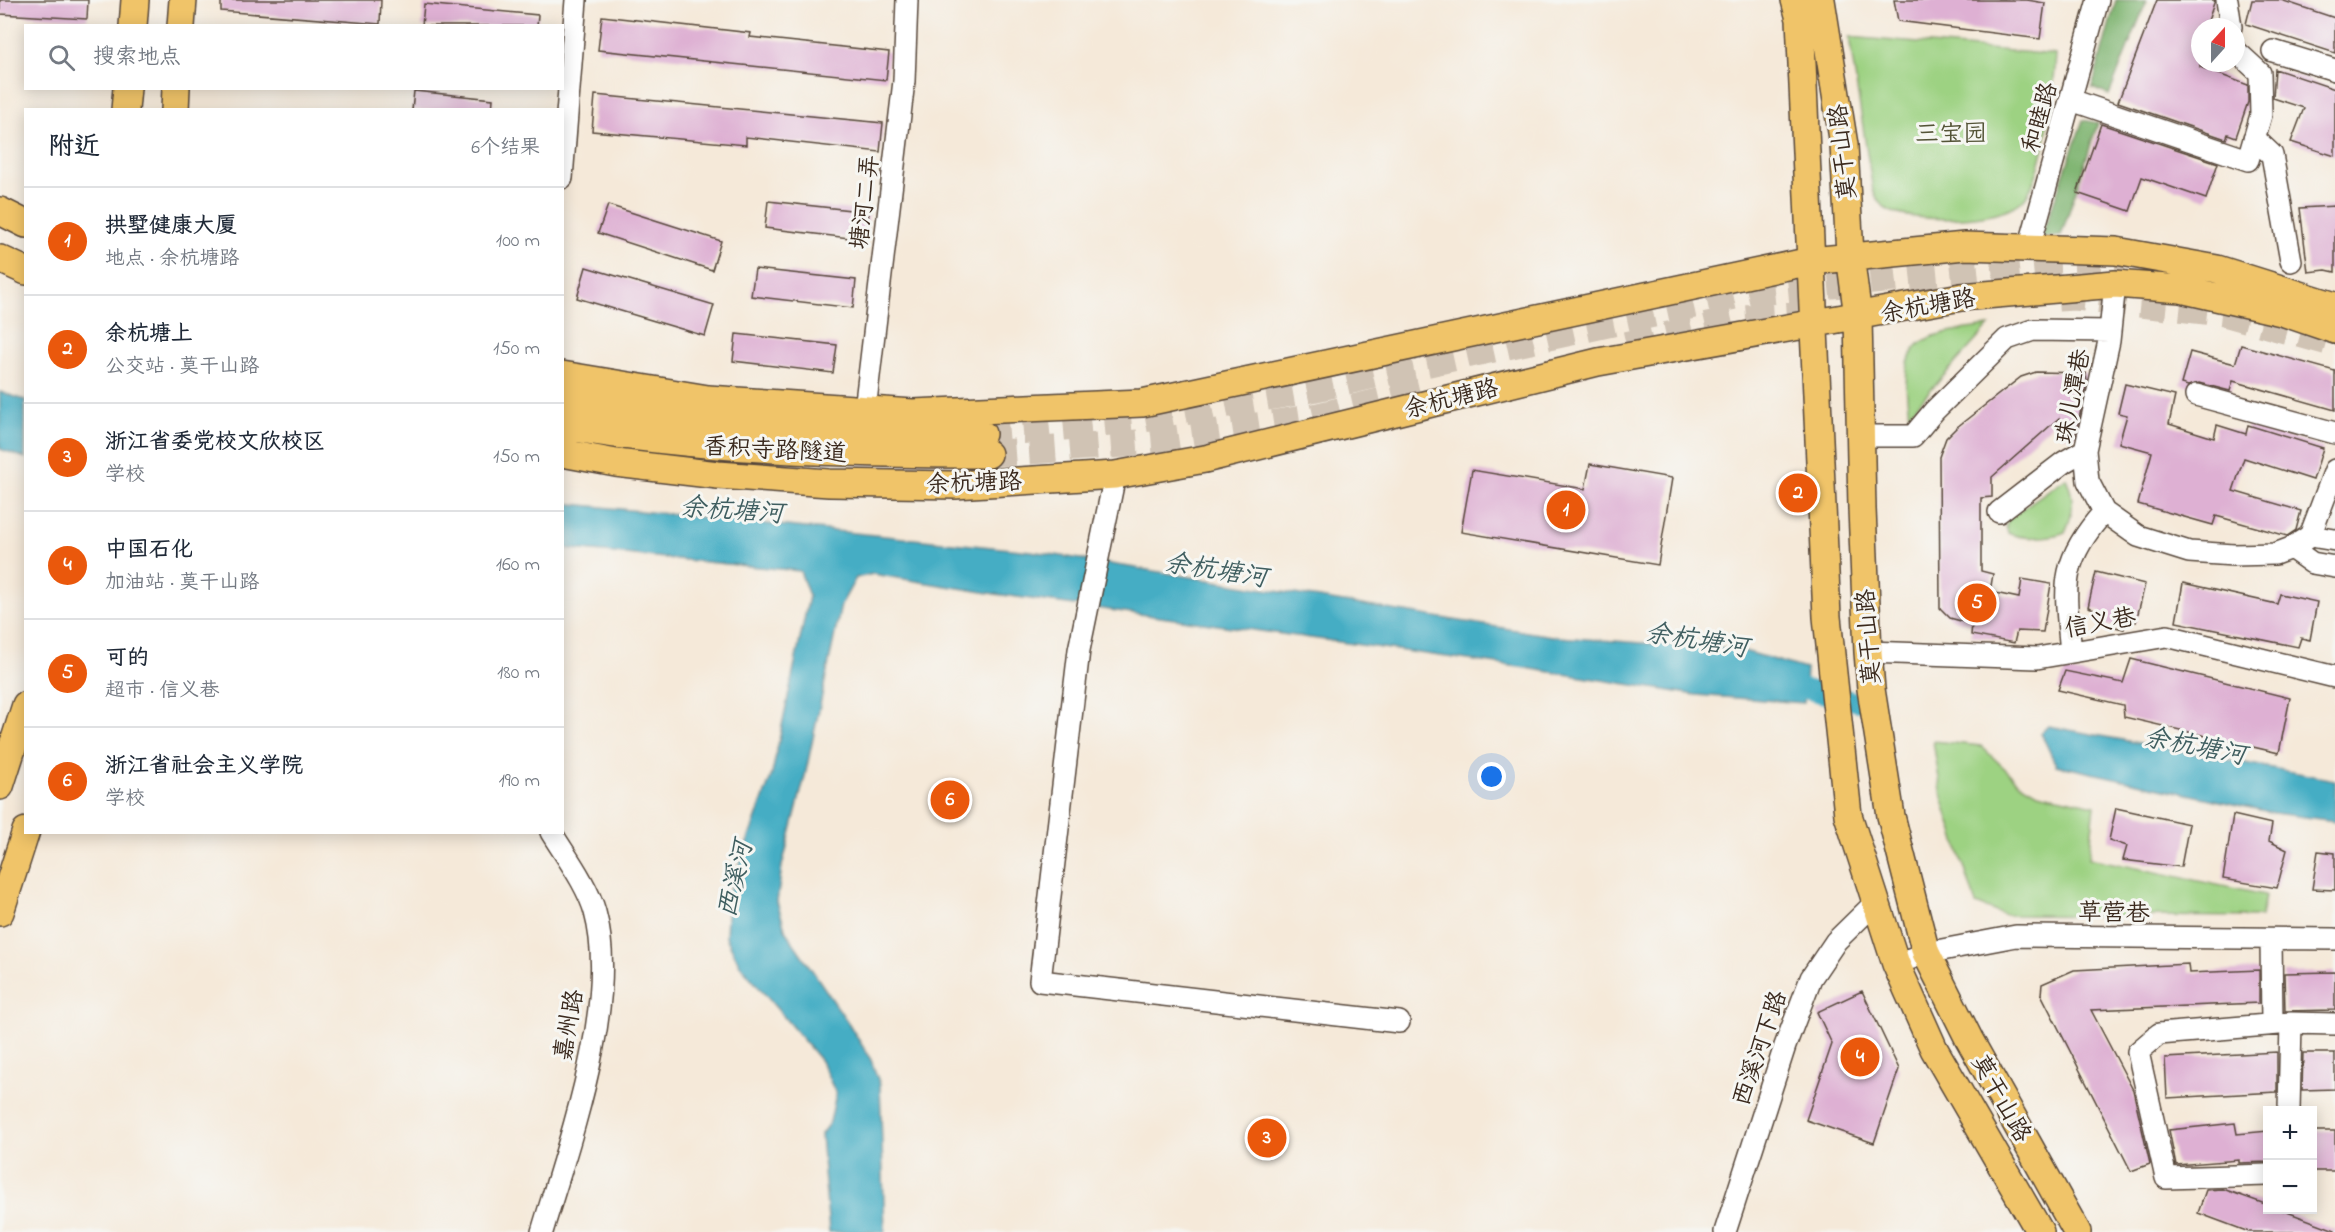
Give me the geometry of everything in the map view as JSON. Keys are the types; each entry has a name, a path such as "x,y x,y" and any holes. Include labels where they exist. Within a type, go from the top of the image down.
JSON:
{"main road":[{"path":"133,24 135,0"},
{"path":"181,24 183,0"},
{"name":"莫干山路","path":"1795,0 1800,20 1827,617 1848,815 1896,964 1935,1049 2040,1232"},
{"name":"莫干山路","path":"1821,0 1844,145 1850,255 1858,317 1868,652 1871,690 1891,816 1926,953 1969,1039 2077,1232"},
{"path":"125,108 127,90"},
{"path":"175,108 176,90"},
{"path":"0,211 24,223"},
{"path":"564,375 708,399 913,413 1142,403 1811,261 1850,255 1965,246 2116,251 2217,269 2335,306"},
{"path":"0,259 24,270"},
{"name":"余杭塘路","path":"564,453 718,475 829,483 955,485 1115,475 1205,459 1598,362 1960,297 2115,284 2181,289 2282,312 2335,330"},
{"name":"香积寺路隧道","path":"564,401 737,428 920,438 985,444 854,454 717,447 635,438 564,426"},
{"path":"0,786 24,711"},
{"path":"0,912 25,834"}],"street":[{"path":"564,153 576,0"},
{"path":"899,0 908,0"},
{"name":"塘河二弄","path":"865,410 904,81 908,0"},
{"name":"和睦路","path":"2029,248 2098,0"},
{"path":"2227,0 2230,18"},
{"path":"2273,51 2335,70"},
{"path":"2071,100 2248,160 2261,115 2260,73 2245,59"},
{"path":"2254,138 2272,155 2291,261"},
{"name":"珠儿潭巷","path":"2115,284 2110,331 2085,450 2088,481 2104,512 2138,536 2188,552 2234,555 2275,554 2291,548 2310,536"},
{"path":"1861,436 1913,436 1934,411 2007,339 2033,330 2110,331"},
{"path":"2196,395 2335,433"},
{"path":"1999,512 2064,462 2085,450"},
{"path":"2335,470 2310,536 2335,540"},
{"path":"1115,475 1085,621 1040,981 1399,1022"},
{"path":"2071,652 2066,602 2067,580 2073,553 2085,533 2104,512"},
{"path":"2291,548 2312,563 2335,567"},
{"name":"信义巷","path":"1868,652 2037,658 2167,636 2335,677"},
{"name":"嘉州路","path":"542,1232 576,1118 595,1031 602,978 595,910 552,834"},
{"name":"西溪河下路","path":"1725,1232 1785,1046 1811,978 1836,941 1877,900"},
{"name":"草营巷","path":"1896,964 1926,953 2016,936 2335,939"},
{"path":"2271,939 2282,1023 2289,1106"},
{"path":"2263,1175 2166,1178 2138,1052 2159,1034 2282,1023 2335,1024"}],"green space":[{"path":"2116,0 2147,0 2109,95 2092,88"},
{"name":"三宝园","path":"1849,37 2056,55 2047,132 2042,154 2030,190 2022,201 2011,208 1976,217 1934,219 1898,214 1884,208 1873,191"},
{"path":"2083,120 2098,123 2061,236 2041,238"},
{"path":"1989,326 1909,415 1906,389 1907,369 1911,355 1919,345 1945,333"},
{"path":"2066,478 2071,492 2072,505 2065,532 2037,537 2021,537 2008,533 2006,526 2009,518"},
{"path":"1933,741 1981,746 2019,782 2038,793 2095,805 2089,858 2265,895 2261,917 2004,915 1976,904 1942,797"}],"water":[{"path":"0,392 24,400 24,458 0,449"},
{"name":"西溪河","path":"564,503 1031,551 1558,637 1741,650 1806,669 1804,703 1696,695 1519,667 995,594 873,574 856,578 841,605 805,776 782,866 777,902 786,932 849,1024 871,1060 880,1085 885,1232 829,1232 821,1134 830,1122 836,1094 821,1061 740,965 726,937 728,895 772,774 809,596 800,571 564,548"},
{"path":"2048,726 2335,780 2335,821 2274,813 2056,765 2041,733"}],"building":[{"path":"0,0 88,0 87,19 0,14"},
{"path":"221,0 381,0 380,24 221,11"},
{"path":"1894,0 2027,0 2045,3 2040,39 1898,21"},
{"path":"2157,0 2215,0 2209,18 2191,18 2191,72 2213,72 2248,85 2248,102 2236,137 2228,134 2226,139 2118,102"},
{"path":"2252,0 2281,0 2335,18 2335,53 2246,24"},
{"path":"424,4 538,15 537,24 422,24"},
{"path":"602,16 751,33 750,37 889,52 886,80 598,50"},
{"path":"2275,69 2335,89 2335,156 2291,142 2304,108 2273,98"},
{"path":"414,91 493,99 492,108 412,108"},
{"path":"595,95 883,123 880,152 746,137 746,145 592,131"},
{"path":"2101,124 2218,163 2206,199 2142,177 2130,211 2077,193"},
{"path":"768,201 869,212 866,240 765,228"},
{"path":"608,205 721,241 712,270 598,233"},
{"path":"2335,206 2335,272 2326,270 2308,272 2300,208"},
{"path":"586,267 714,305 705,336 577,298"},
{"path":"755,269 856,280 853,308 751,296"},
{"path":"736,334 837,345 833,373 733,361"},
{"path":"2241,345 2335,371 2335,410 2233,381 2230,391 2199,383 2188,386 2181,384 2190,352 2235,364"},
{"path":"2036,372 2086,373 2087,383 2075,436 2061,436 2059,418 1992,477 1992,497 1981,498 1981,571 1993,574 1990,592 2019,598 2022,579 2051,584 2043,632 2017,631 2014,643 1971,635 1972,624 1950,618 1940,608 1939,457 1946,438 1957,427 2021,377"},
{"path":"2125,384 2175,396 2169,424 2214,438 2217,425 2246,434 2248,425 2323,448 2313,480 2244,458 2233,491 2301,511 2296,530 2287,536 2216,516 2213,525 2138,504 2152,452 2119,443 2127,415 2118,413"},
{"path":"1590,464 1672,478 1658,565 1461,532 1472,470 1585,489"},
{"path":"2096,572 2145,584 2136,622 2127,619 2124,629 2098,623 2101,611 2088,607"},
{"path":"2183,583 2277,604 2280,594 2317,602 2310,640 2301,638 2298,647 2176,622"},
{"path":"2131,659 2290,698 2279,753 2124,717 2123,705 2058,690 2065,671 2123,683"},
{"path":"2116,808 2189,824 2181,867 2123,860 2127,846 2109,840"},
{"path":"2233,815 2272,824 2269,841 2287,850 2277,888 2223,879"},
{"path":"2318,851 2335,853 2335,890 2312,889"},
{"path":"2188,964 2189,973 2259,970 2259,1003 2091,1010 2133,1090 2150,1164 2131,1171 2041,994 2042,984 2074,970"},
{"path":"2335,972 2335,1010 2285,1011 2284,973"},
{"path":"1862,991 1899,1069 1874,1143 1806,1120 1832,1044 1817,1012"},
{"path":"2277,1052 2277,1092 2167,1098 2165,1058"},
{"path":"2303,1053 2335,1053 2335,1089 2302,1090"},
{"path":"2235,1123 2237,1134 2263,1131 2263,1162 2239,1163 2239,1160 2176,1165 2169,1130"},
{"path":"2317,1131 2335,1131 2335,1171 2317,1171"},
{"path":"2223,1189 2263,1203 2263,1214 2292,1214 2335,1230 2335,1232 2249,1232 2198,1213 2206,1190"}],"waterway":[{"name":"余杭塘河","path":"1781,683 1857,702"}],"tunnel":[{"path":"982,434 1133,421 1302,391 1749,293 2040,265 2125,262"},
{"path":"2058,298 2074,297 2224,313 2335,344"},
{"path":"1626,345 1742,318 1813,314"},
{"path":"988,454 1152,442 1310,418 1425,391"}],"place":[{"name":"余杭塘上","path":"1798,493"},
{"name":"拱墅健康大厦","path":"1566,510"},
{"name":"可的","path":"1977,603"},
{"name":"浙江省社会主义学院","path":"950,800"},
{"name":"中国石化","path":"1860,1057"},
{"name":"浙江省委党校文欣校区","path":"1267,1138"}]}
